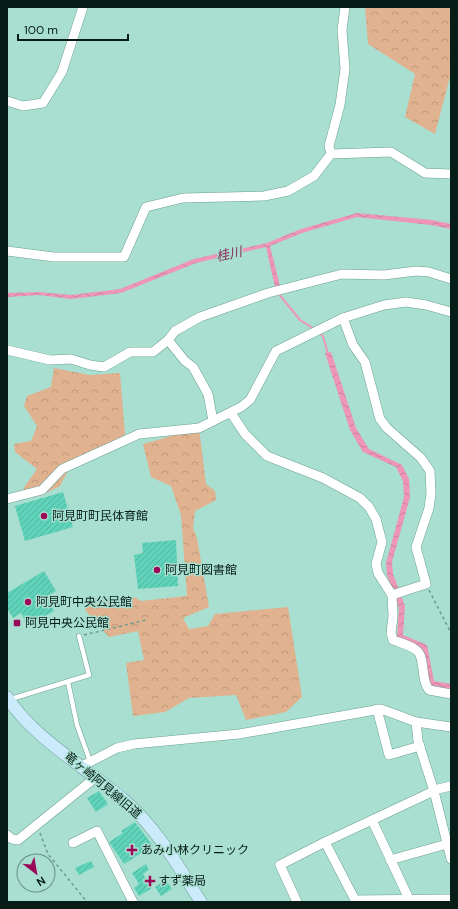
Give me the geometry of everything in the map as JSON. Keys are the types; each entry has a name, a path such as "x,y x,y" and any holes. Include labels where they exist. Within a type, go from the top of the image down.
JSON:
{"street":[{"path":"7,101 22,106 43,103 62,72 82,7"},
{"path":"331,154 329,146 340,105 345,69 342,30 345,7"},
{"path":"331,154 391,152 425,173 451,174"},
{"path":"7,250 54,257 124,257 146,207 183,198 264,196 288,191 314,176 331,154"},
{"path":"7,350 50,360 72,359 90,365 104,367 130,352 153,352 168,340 175,331 200,317 268,293 342,274 384,275 416,271 430,272 451,279"},
{"path":"7,499 42,490 62,469 139,434 199,428 231,413 250,400 276,352 343,318 384,305 406,302 426,305 451,312"},
{"path":"343,318 353,345 365,362 380,419 387,428 421,458 430,471 431,494 429,508 416,547 426,584 392,595"},
{"path":"168,340 185,361 194,367 208,394 213,421"},
{"path":"231,413 244,434 267,456 323,478 360,498 369,507 376,519 382,542 376,564 378,573 392,595 393,616 390,633 393,640 419,652 422,658 424,684 429,690 451,694"},
{"name":"竜ヶ崎阿見線旧道","path":"8,699 40,733 86,763 96,777 125,800 152,828 201,902"},
{"path":"86,763 117,748 134,744 239,734 377,709 381,709 416,722 451,727"},
{"path":"377,709 389,755 420,746"},
{"path":"416,722 420,746 434,791 451,859"},
{"path":"7,835 12,839 18,840 96,777"},
{"path":"297,902 280,866 325,842 372,820 434,791 451,786"},
{"path":"372,820 409,899"},
{"path":"72,843 97,831 133,902"},
{"path":"325,842 356,900 451,899"},
{"path":"390,860 447,844"}],"lane":[{"path":"8,699 89,675 80,636"},
{"path":"68,682 86,763"}],"path":[{"path":"426,584 451,633"},
{"path":"80,636 146,620"},
{"path":"36,826 48,854 87,902"}],"green space":[{"path":"365,7 451,7 451,73 435,134 405,117 415,74 368,44"},
{"path":"54,368 90,375 120,373 125,434 107,452 70,467 60,486 40,496 23,489 37,469 15,452 14,444 31,441 37,426 24,406 27,396 51,387"},
{"path":"199,428 206,484 215,491 216,500 195,511 193,528 197,538 209,607 183,618 189,629 208,626 215,614 288,607 302,697 286,712 246,720 236,695 189,698 165,712 133,716 126,663 144,660 138,631 109,637 85,610 88,599 134,597 141,601 187,596 181,515 171,486 151,477 143,444"}],"water":[{"name":"桂川","path":"357,213 432,220 451,224 451,229 431,225 357,217 302,233 270,246 280,286 275,287 266,247 196,263 121,293 71,299 39,295 7,297 7,293 39,292 71,295 120,289 194,259 267,243 301,229"},
{"path":"331,352 356,428 369,449 402,465 409,479 410,497 392,562 393,574 405,606 403,635 427,645 434,681 451,684 451,689 429,685 421,648 397,637 399,608 387,575 386,563 404,497 403,481 396,467 363,452 350,430 325,353"}],"building":[{"name":"阿見町町民体育館","path":"63,492 73,527 25,541 15,506"},
{"name":"阿見町図書館","path":"176,540 178,586 138,589 134,555 143,553 142,543"},
{"name":"阿見町中央公民館","path":"44,571 56,591 46,597 54,611 28,626 21,613 13,618 7,608 7,593"},
{"path":"99,791 108,804 96,812 87,798"},
{"path":"135,822 153,846 124,864 109,842 123,833 121,831"},
{"path":"91,861 94,867 79,875 75,868"},
{"path":"146,864 149,870 143,874 152,888 139,896 134,888 139,884 132,873"},
{"path":"166,880 172,889 161,896 155,887"}],"waterway":[{"path":"278,293 300,320 314,329"},
{"path":"319,333 323,336 328,354"}],"place":[{"name":"阿見町町民体育館","path":"44,516"},
{"name":"阿見町図書館","path":"157,570"},
{"name":"阿見町中央公民館","path":"28,602"},
{"name":"阿見中央公民館","path":"17,623"},
{"name":"あみ小林クリニック","path":"132,850"},
{"name":"すず薬局","path":"150,881"}]}
